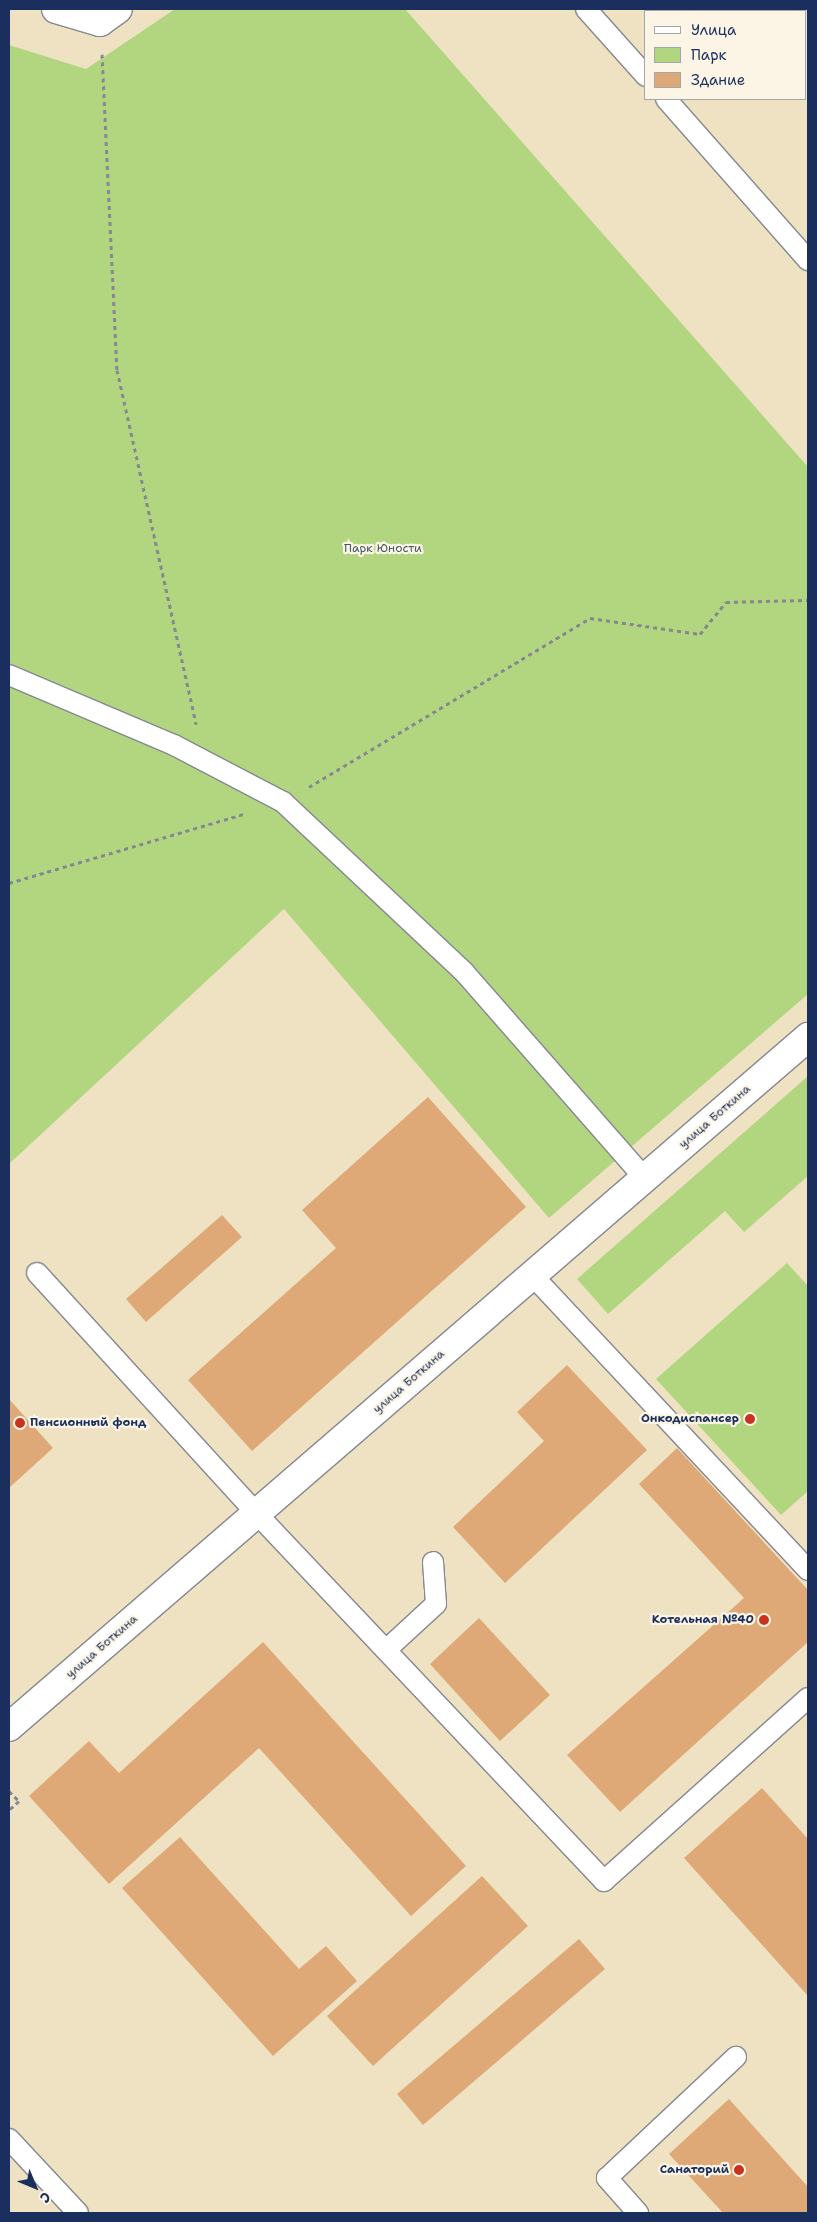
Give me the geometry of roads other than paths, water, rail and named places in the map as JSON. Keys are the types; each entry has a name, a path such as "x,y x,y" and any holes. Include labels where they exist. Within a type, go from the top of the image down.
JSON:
{"street":[{"path":"56,9 109,15"},
{"name":"улица Боткина","path":"9,1727 808,1037"}],"lane":[{"path":"586,9 644,74"},
{"path":"667,100 808,260"},
{"path":"9,675 174,745 283,802 464,972 644,1179"},
{"path":"37,1273 257,1514 604,1881 805,1707"},
{"path":"532,1275 808,1570"},
{"path":"386,1650 436,1604 433,1562"},
{"path":"638,2213 606,2178 736,2057"},
{"path":"9,2139 78,2213"}],"place":[{"name":"Онкодиспансер","path":"750,1419"},
{"name":"Пенсионный фонд","path":"20,1423"},
{"name":"Котельная №40","path":"764,1620"},
{"name":"Санаторий","path":"739,2170"}],"park label":[{"name":"Парк Юности","path":"383,549"}]}
